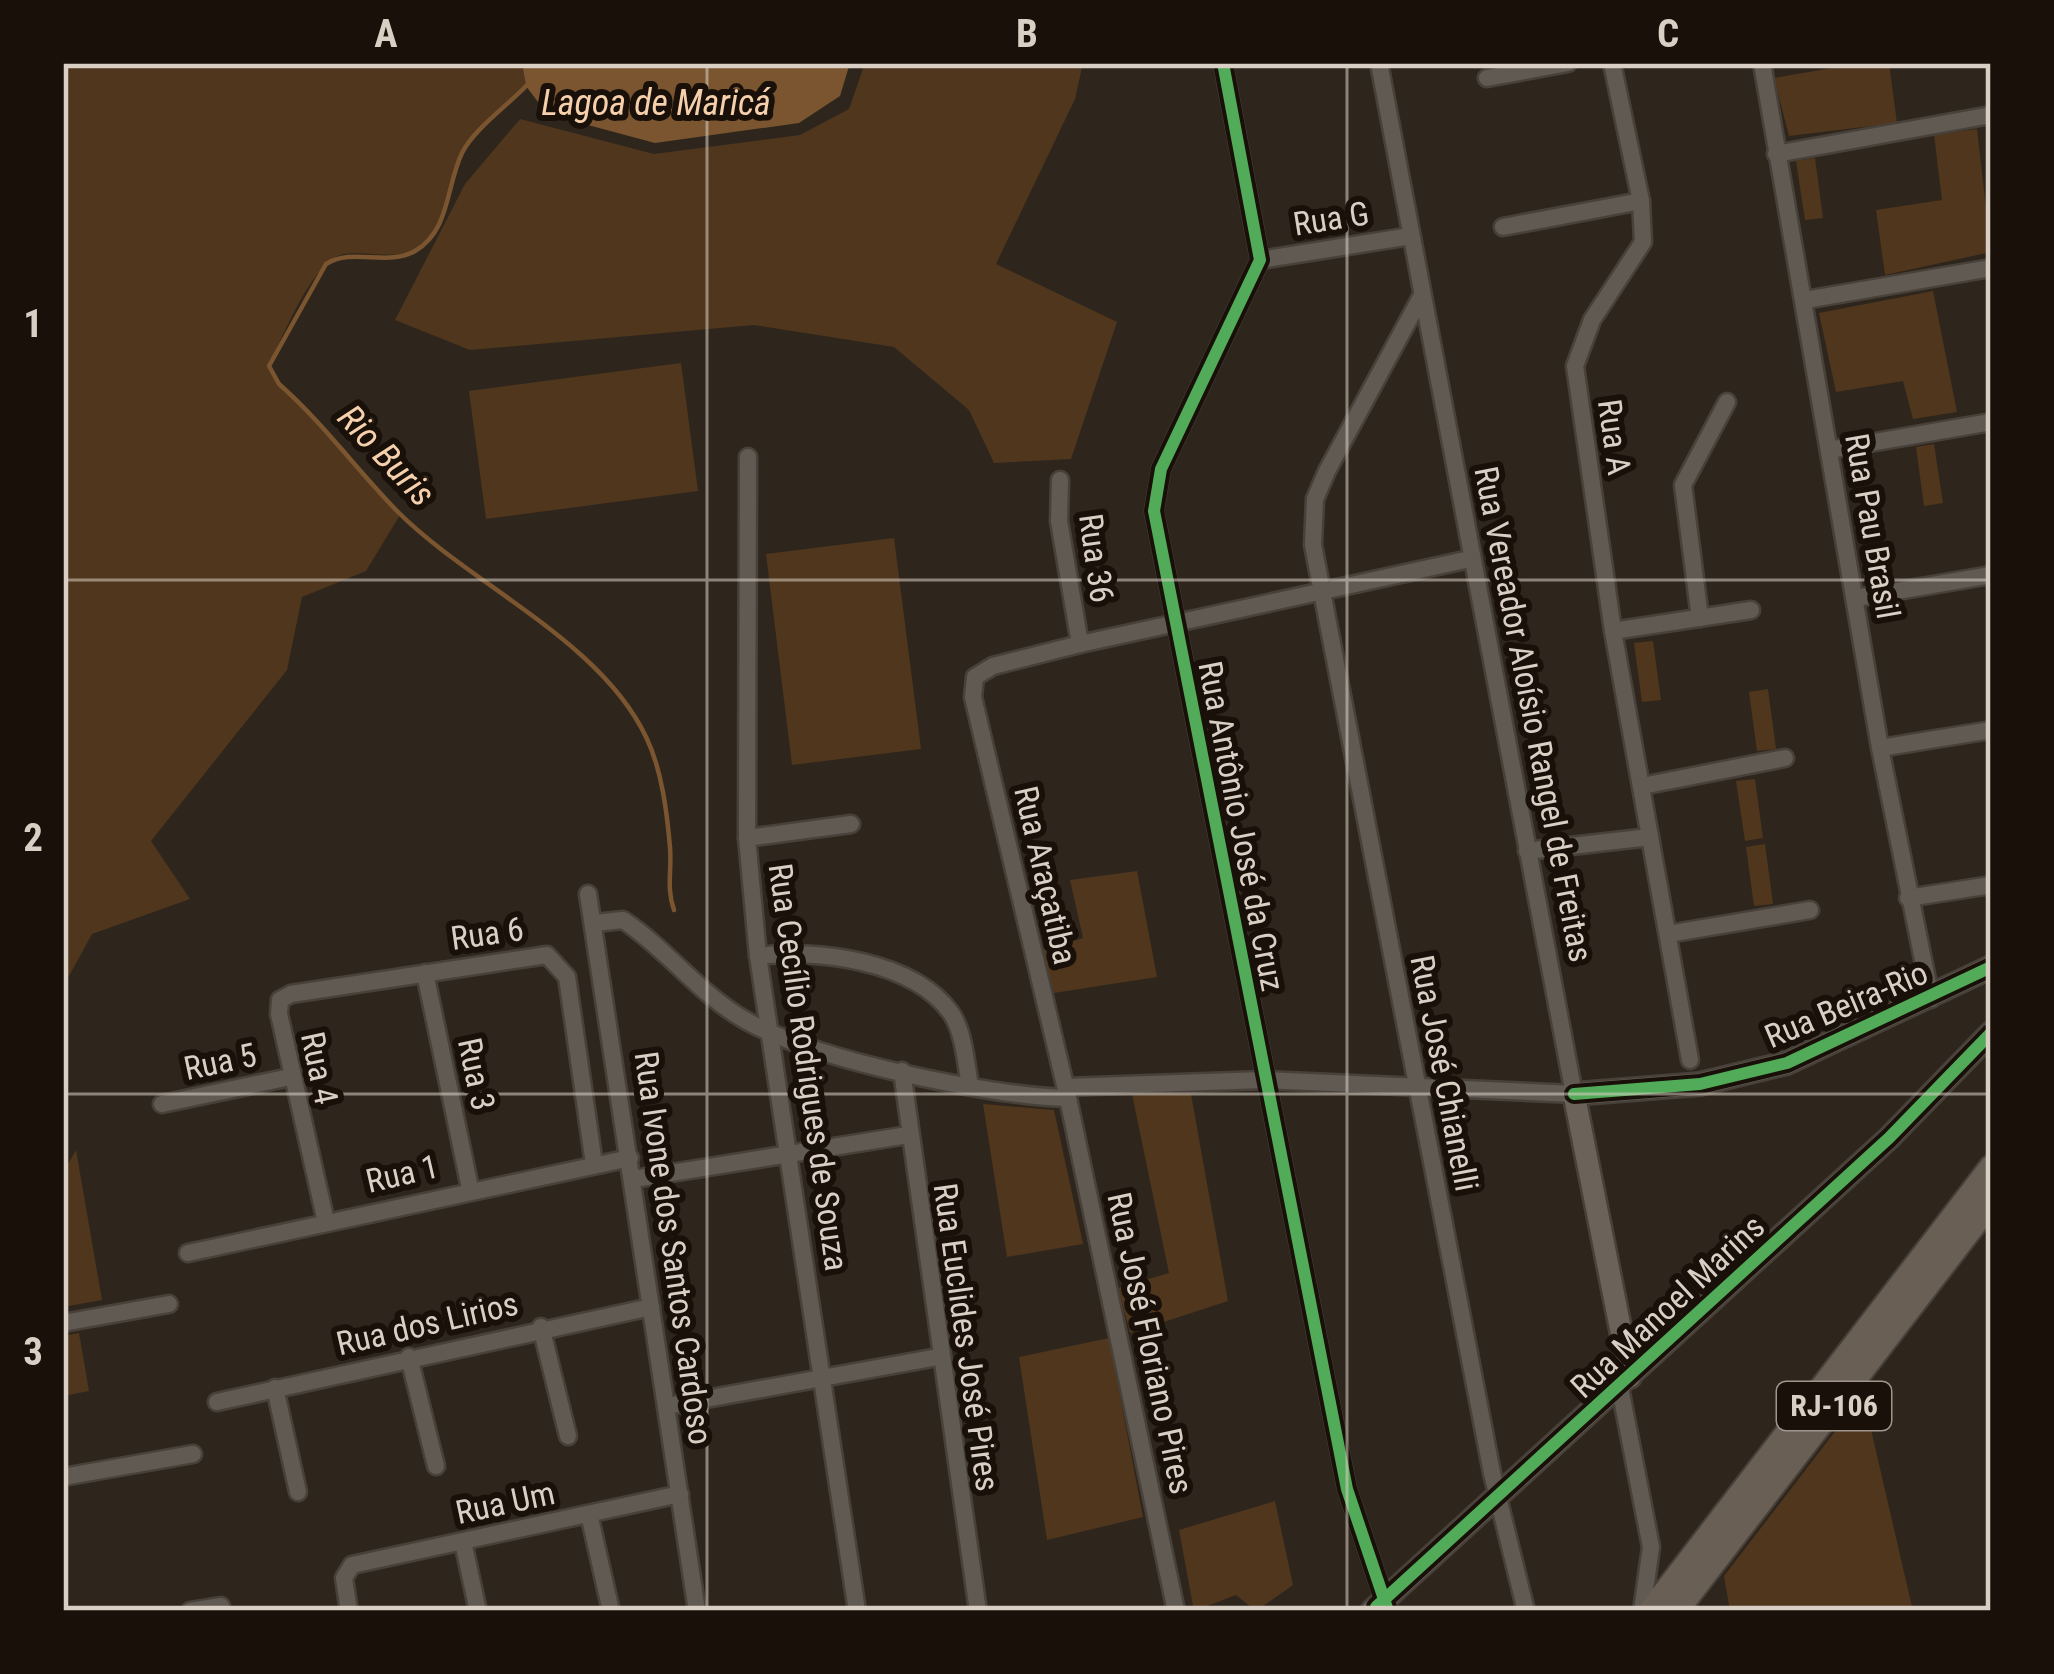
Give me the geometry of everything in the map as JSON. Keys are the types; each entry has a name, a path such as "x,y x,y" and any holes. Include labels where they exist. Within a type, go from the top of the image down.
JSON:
{"highway":[{"name":"RJ-106","path":"1646,1611 1695,1554 1991,1168"},
{"name":"RJ-106","path":"1676,1611 1991,1202"}],"main road":[{"name":"Rua Beira-Rio","path":"1574,1094 1700,1084 1756,1071 1815,1053 1991,967"},
{"name":"Rua Manoel Marins","path":"1382,1607 1888,1138 1991,1033"},
{"name":"Rua Vereador Aloísio Rangel de Freitas","path":"1574,1094 1625,1382"}],"street":[{"path":"1223,63 1260,260"},
{"name":"Rua Vereador Aloísio Rangel de Freitas","path":"1379,63 1574,1094"},
{"path":"1487,78 1568,63"},
{"name":"Rua A","path":"1612,63 1644,229 1638,253 1592,320 1575,366 1613,631 1690,1060"},
{"name":"Rua Pau Brasil","path":"1762,63 1880,748 1931,999"},
{"path":"1776,154 1991,115"},
{"path":"1503,227 1641,201"},
{"name":"Rua G","path":"1260,260 1411,236"},
{"name":"Rua Antônio José da Cruz","path":"1260,260 1155,490 1157,536 1353,1517 1382,1607"},
{"path":"1805,300 1991,268"},
{"name":"Rua José Chianelli","path":"1421,296 1327,471 1315,499 1313,545 1497,1497 1526,1611"},
{"name":"Rua A","path":"1700,618 1683,485 1727,402"},
{"path":"1829,450 1991,422"},
{"name":"Rua Cecílio Rodrigues de Souza","path":"748,457 747,838 758,956 857,1611"},
{"name":"Rua 36","path":"1060,480 1059,521 1080,644"},
{"path":"1080,644 1470,560"},
{"path":"1856,598 1991,575"},
{"path":"1613,631 1751,610"},
{"name":"Rua Araçatiba","path":"1067,1093 973,697 975,676 992,666 1080,644"},
{"path":"1880,748 1991,730"},
{"path":"1642,786 1785,758"},
{"path":"747,838 850,824"},
{"path":"1527,851 1649,837"},
{"path":"1908,898 1991,885"},
{"name":"Rua Ivone dos Santos Cardoso","path":"589,894 697,1611"},
{"path":"1668,934 1810,910"},
{"name":"Rua Beira-Rio","path":"595,923 622,920 718,1002 768,1031 970,1086 1067,1093 1263,1079 1574,1094"},
{"path":"758,956 811,952 849,958 925,992 954,1018 970,1086"},
{"name":"Rua 6","path":"425,973 548,955 557,960 567,977 594,1164"},
{"name":"Rua 4","path":"326,1222 278,1014 286,996 425,973"},
{"name":"Rua 3","path":"425,973 470,1188"},
{"name":"Rua Euclides José Pires","path":"902,1071 938,1357 978,1611"},
{"name":"Rua 5","path":"162,1104 290,1077"},
{"name":"Rua José Floriano Pires","path":"1067,1093 1176,1611"},
{"path":"634,1179 908,1135"},
{"name":"Rua 1","path":"188,1253 470,1188 630,1158"},
{"path":"63,1323 169,1304"},
{"name":"Rua dos Lirios","path":"217,1402 651,1307"},
{"path":"541,1328 568,1436"},
{"path":"667,1406 938,1357"},
{"path":"409,1358 436,1466"},
{"path":"1625,1382 1651,1547 1646,1611"},
{"path":"275,1388 298,1492"},
{"path":"63,1477 193,1454"},
{"name":"Rua Um","path":"349,1611 345,1572 352,1565 680,1494"},
{"path":"590,1514 611,1611"},
{"path":"463,1542 478,1611"},
{"path":"1651,1547 1667,1556 1695,1554"},
{"path":"190,1611 220,1606"}],"shaded area":[{"path":"63,63 522,63 526,86 462,153 443,220 431,238 400,254 344,254 333,259 310,284 290,320 269,366 279,384 400,515 366,571 302,597 287,670 151,841 190,899 92,934 63,987"},
{"path":"865,63 1083,63 1075,99 996,264 1117,322 1071,459 994,463 969,410 894,347 754,325 470,350 395,320 465,184 520,119 654,154 800,135 849,109"},
{"path":"1861,63 1889,63 1897,123 1789,136 1774,78"},
{"path":"1977,129 1991,252 1885,275 1876,210 1942,200 1934,135"},
{"path":"1815,158 1823,218 1805,220 1796,161"},
{"path":"1933,291 1957,412 1913,419 1903,381 1836,392 1819,313"},
{"path":"681,363 698,491 486,519 469,391"},
{"path":"1934,444 1943,503 1924,506 1916,447"},
{"path":"894,538 921,749 792,765 766,554"},
{"path":"1653,641 1661,700 1642,702 1634,643"},
{"path":"1768,689 1776,749 1757,751 1749,692"},
{"path":"1755,779 1763,838 1745,841 1736,781"},
{"path":"1765,844 1773,904 1754,906 1746,847"},
{"path":"1137,871 1157,977 1054,993 1042,950 1083,938 1070,880"},
{"path":"1132,1094 1191,1094 1228,1301 1130,1333 1118,1288 1169,1273"},
{"path":"983,1104 1054,1110 1083,1244 1007,1257"},
{"path":"76,1150 102,1300 63,1307 63,1173"},
{"path":"79,1333 89,1391 63,1396 63,1336"},
{"path":"1109,1338 1143,1517 1047,1540 1019,1357"},
{"path":"1863,1395 1913,1611 1730,1611 1724,1576"},
{"path":"1275,1501 1293,1585 1256,1611 1236,1595 1194,1611 1179,1530"}],"water":[{"name":"Lagoa de Maricá","path":"522,63 850,63 840,96 799,123 655,143 547,114 526,86"}],"waterway":[{"name":"Rio Buris","path":"526,86 467,144 441,220 426,242 404,255 347,257 326,264 269,366 279,384 398,512 568,643 626,704 647,739 660,778 674,910"}],"cycle path":[{"path":"1223,63 1260,260 1161,469 1154,511 1347,1489 1388,1611"},
{"path":"1574,1094 1700,1084 1787,1063 1991,967"},
{"path":"1376,1607 1889,1138 1991,1033"}]}
